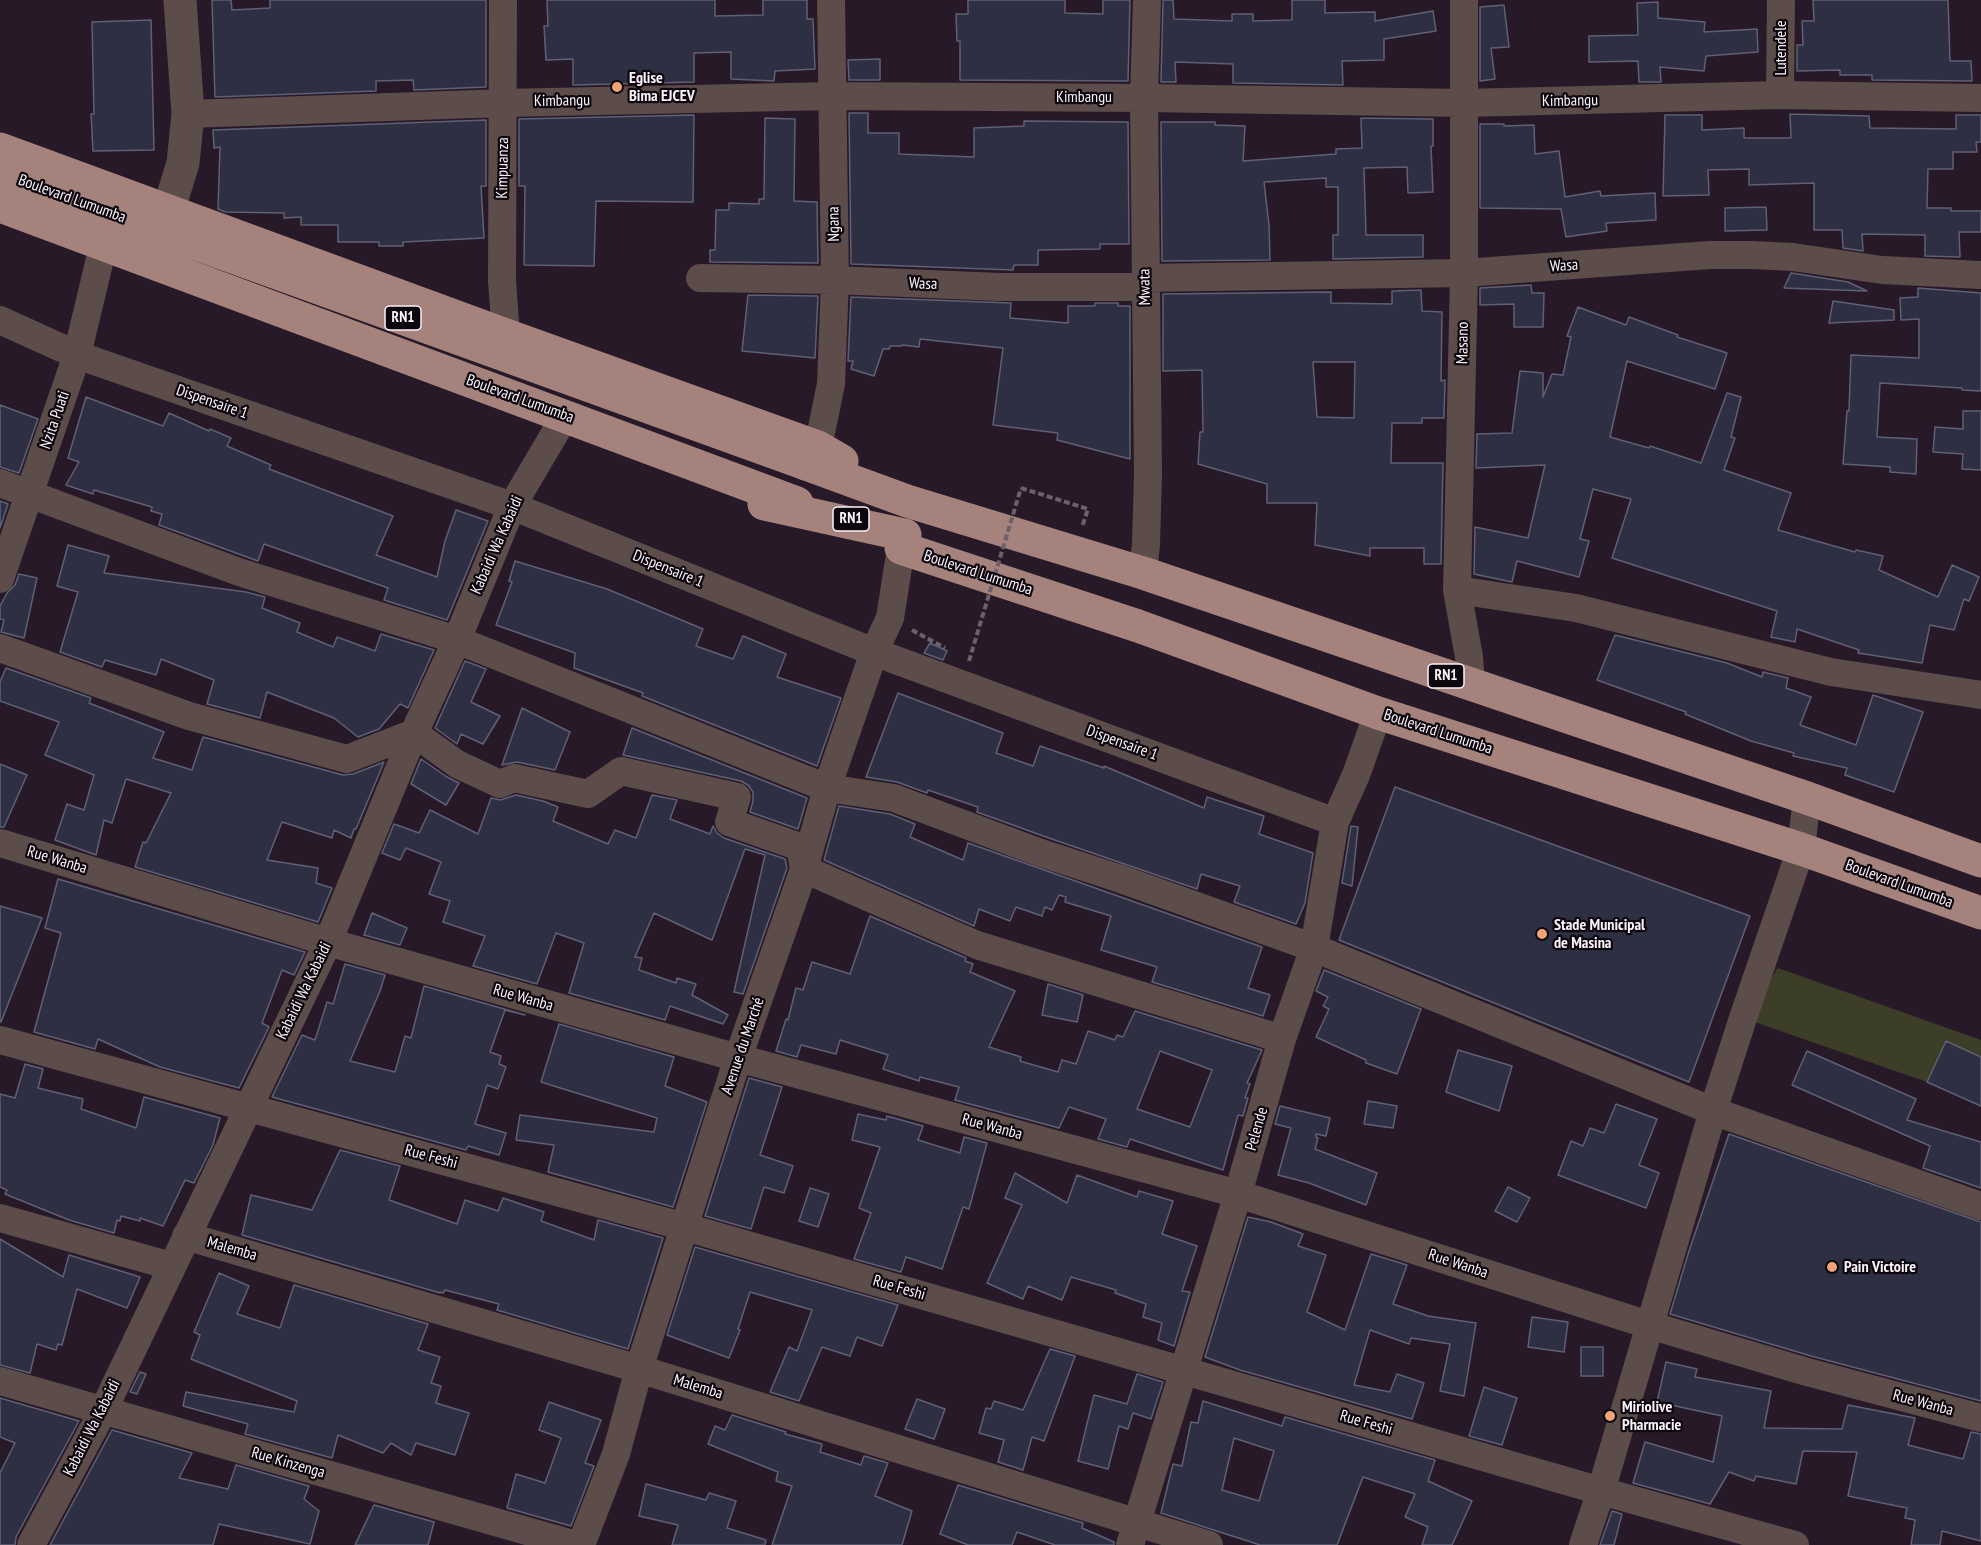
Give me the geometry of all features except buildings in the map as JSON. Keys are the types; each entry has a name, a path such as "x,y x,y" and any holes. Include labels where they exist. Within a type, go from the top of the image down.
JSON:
{"highway":[{"path":"0,149 506,335 812,455"},
{"name":"Boulevard Lumumba","path":"0,173 812,455 907,501 1143,573 1808,798 1981,861"},
{"name":"Boulevard Lumumba","path":"0,206 797,502 1378,713 1801,849 1981,913"},
{"path":"0,223 773,508 903,541"}],"street":[{"path":"100,259 168,212 183,163 188,114 180,0"},
{"name":"Kimpuanza","path":"503,0 502,281 506,335"},
{"name":"Ngana","path":"812,455 831,384 835,280 831,0"},
{"name":"Mwata","path":"1143,573 1148,474 1144,98 1147,0"},
{"name":"Masano","path":"1464,0 1464,273 1457,590 1469,657 1471,684"},
{"name":"Lutendele","path":"1780,95 1781,0"},
{"name":"Kimbangu","path":"188,114 504,103 832,96 1465,103 1780,95 1981,98"},
{"name":"Wasa","path":"700,278 835,280 999,287 1464,273 1710,255 1793,257 1882,270 1981,275"},
{"name":"Nzita Puati","path":"0,579 77,355 100,259"},
{"name":"Dispensaire 1","path":"0,320 77,355 512,506 874,652 1335,822"},
{"name":"Kabaidi Wa Kabaidi","path":"31,1545 103,1411 328,942 414,733 457,640 512,506 558,428"},
{"path":"0,483 239,572 457,640 827,788 894,798 1041,853 1314,948 1713,1111 1981,1206"},
{"name":"Avenue du Marché","path":"582,1545 616,1454 639,1369 738,1058 804,869 827,788 874,652 891,618 903,541"},
{"path":"1457,590 1576,608 1831,672 1981,695"},
{"path":"0,648 189,716 347,759 414,733 457,764 500,784 514,778 588,794 621,771 737,797 729,822 800,847 804,869 977,945 1282,1039"},
{"name":"Pelende","path":"1133,1535 1238,1194 1282,1039 1314,948 1335,822 1356,775 1378,713"},
{"path":"1583,1545 1713,1111 1801,849 1808,798"},
{"name":"Rue Wanba","path":"0,843 328,942 738,1058 1238,1194 1649,1325 1807,1372 1981,1418"},
{"name":"Rue Feshi","path":"0,1040 685,1227 1795,1545"},
{"path":"0,1218 171,1266"},
{"name":"Malemba","path":"186,1236 639,1369 1133,1535 1209,1545"},
{"name":"Rue Kinzenga","path":"0,1381 576,1545"}],"path":[{"path":"959,656 969,661 1021,488 1088,509 1082,527"},
{"path":"891,618 949,650"}],"green space":[{"path":"1778,968 1981,1040 1981,1057 1946,1042 1927,1082 1743,1018"}],"place":[{"name":"Eglise Bima EJCEV","path":"617,87"},
{"name":"Stade Municipal de Masina","path":"1542,934"},
{"name":"Pain Victoire","path":"1832,1267"},
{"name":"Miriolive Pharmacie","path":"1610,1416"}]}
